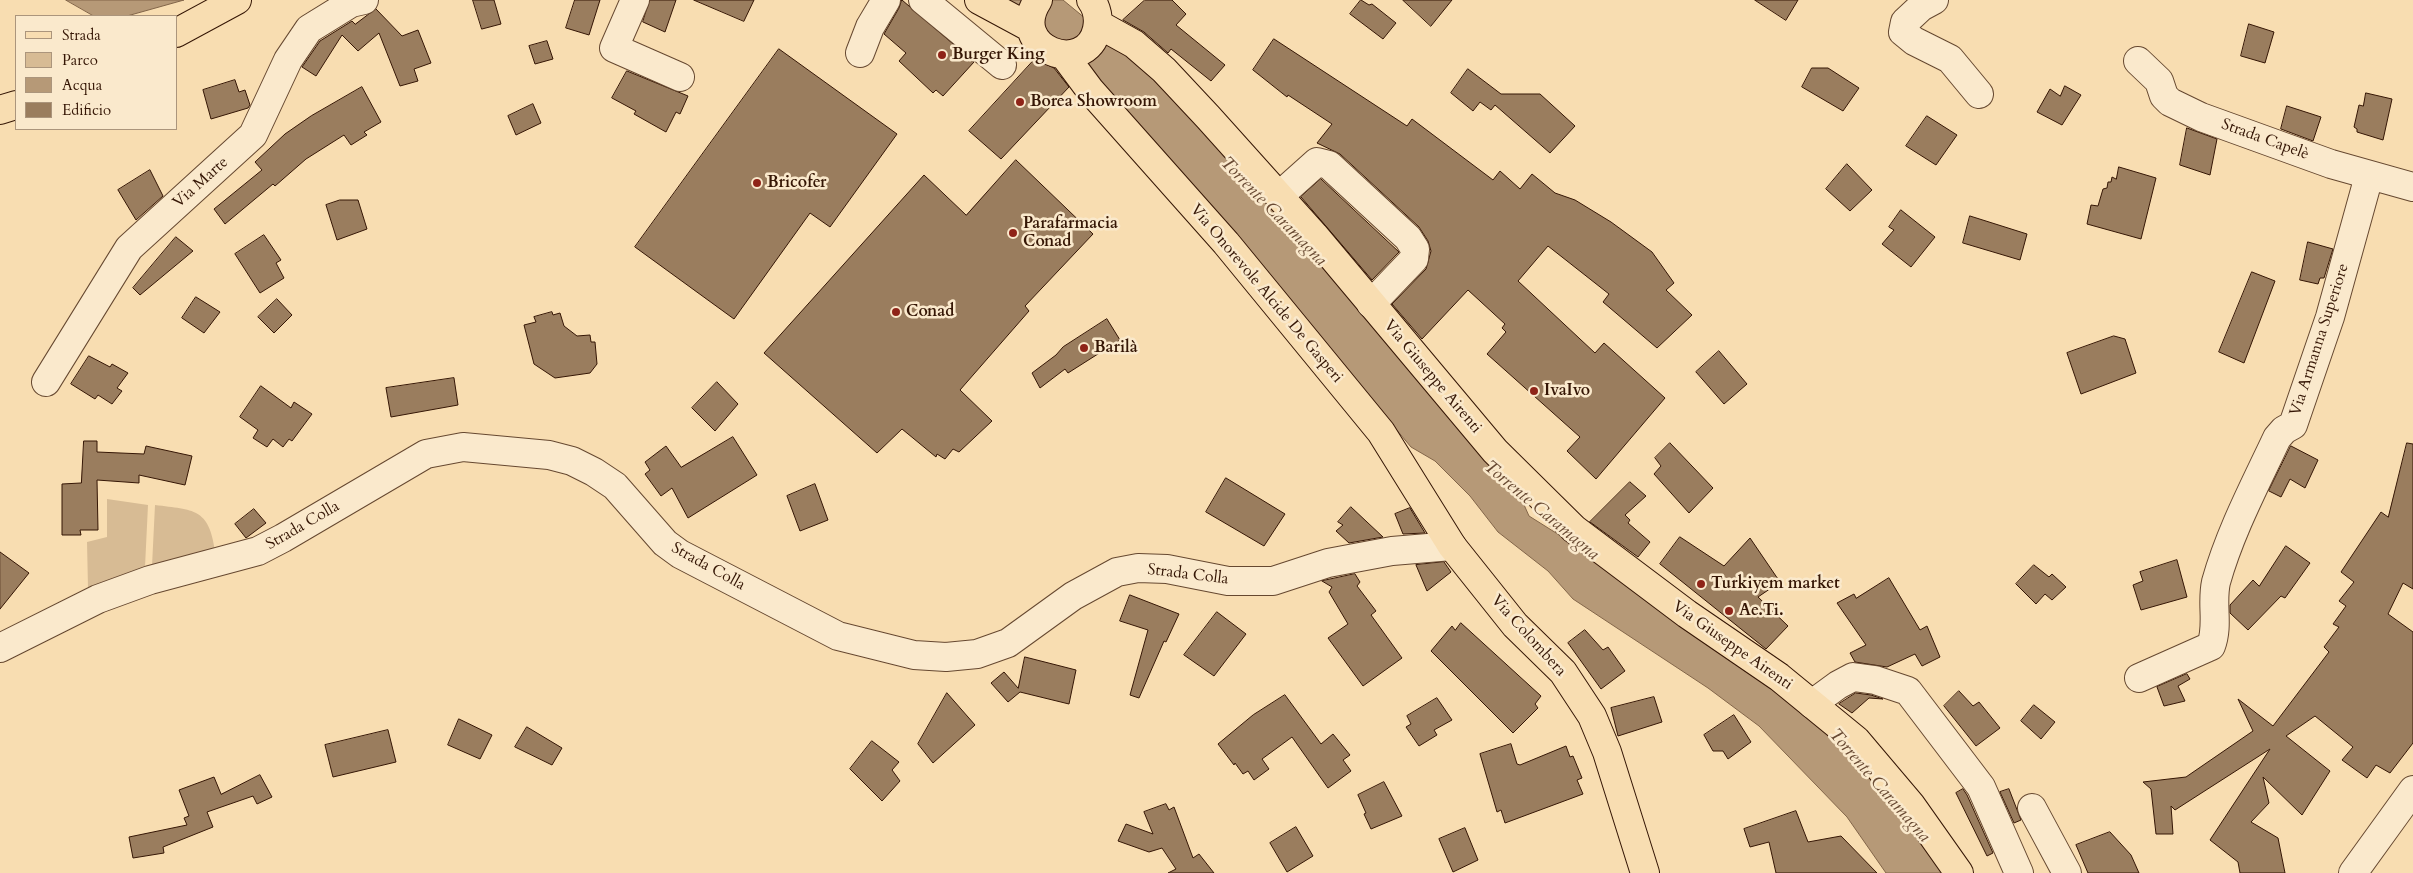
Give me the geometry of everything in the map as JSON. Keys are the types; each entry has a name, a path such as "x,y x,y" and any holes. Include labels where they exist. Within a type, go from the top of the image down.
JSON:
{"main road":[{"path":"979,0 1031,28"},
{"path":"1038,0 1033,7 1031,28 1035,39 1043,48 1053,53 1074,54 1091,42 1094,12"},
{"path":"178,32 222,3"},
{"name":"Via Giuseppe Airenti","path":"1094,12 1164,70 1279,196 1495,451 1574,529 1687,614 1779,677 1856,740 1911,806 1959,873"},
{"name":"Via Onorevole Alcide De Gasperi","path":"1064,55 1090,90 1226,243 1381,432 1452,546"},
{"path":"0,110 15,105"},
{"name":"Via Colombera","path":"1452,546 1515,625 1564,672 1592,716 1607,752 1645,873"}],"street":[{"name":"Via Marte","path":"46,382 129,248 253,135 288,60 309,29 351,4 364,0"},
{"path":"635,0 614,48 680,76"},
{"path":"860,53 870,27 886,0"},
{"path":"923,0 1002,65"},
{"path":"1934,0 1921,7 1904,22 1904,32 1914,41 1950,59 1979,94"},
{"name":"Strada Capelè","path":"2138,61 2159,81 2164,96 2170,102 2201,117 2331,164 2413,187"},
{"path":"1279,196 1317,162 1329,165 1408,238 1415,249 1414,259 1370,304"},
{"name":"Via Armanna Superiore","path":"2139,678 2211,646 2216,633 2214,595 2222,563 2277,438 2293,424 2330,318 2369,176"},
{"name":"Strada Colla","path":"0,648 98,599 150,580 258,551 426,454 463,447 549,455 572,461 594,472 615,486 659,536 680,554 838,636 914,655 946,657 977,654 1008,643 1073,596 1117,572 1138,568 1167,569 1228,581 1273,581 1328,563 1392,551 1452,546"},
{"path":"1812,704 1854,677 1875,680 1908,690 1981,787 2019,872"},
{"path":"2353,873 2413,790"},
{"path":"2032,808 2067,873"}],"green space":[{"path":"107,499 148,505 145,567 88,588 87,542 107,537"},
{"path":"155,505 190,510 204,519 209,526 215,551 152,566"}],"water":[{"path":"66,0 184,0 131,15 92,15"},
{"name":"Torrente Caramagna","path":"1005,0 1063,0 1176,93 1521,498 1529,516 1580,548 1794,700 1851,749 1948,873 1886,873 1847,817 1759,726 1708,688 1573,599 1548,571 1498,532 1470,496 1435,461 1411,447 1212,210"}],"building":[{"path":"473,0 494,0 501,24 482,29"},
{"path":"575,0 600,0 589,35 566,28"},
{"path":"650,0 676,0 665,32 643,22"},
{"path":"694,0 754,0 744,21"},
{"path":"902,0 974,62 943,96 936,90 933,93 899,61 906,53 884,34"},
{"path":"1145,0 1172,0 1186,14 1176,25 1225,65 1211,81 1171,49 1168,53 1144,32 1123,20"},
{"path":"1361,0 1369,5 1372,4 1396,23 1383,39 1350,14"},
{"path":"1403,0 1452,0 1431,26"},
{"path":"1755,0 1798,0 1786,20"},
{"path":"376,9 402,36 418,30 431,63 414,69 418,81 400,86 379,33 358,51 342,35 316,76 302,67 320,41 352,21 355,24"},
{"path":"2249,24 2274,32 2265,63 2241,56"},
{"path":"1274,39 1407,126 1412,119 1493,180 1500,171 1520,189 1532,174 1555,193 1575,200 1611,222 1652,252 1674,283 1666,290 1692,315 1657,348 1603,302 1609,294 1548,246 1518,281 1595,353 1604,343 1665,398 1596,479 1567,451 1580,437 1487,354 1506,332 1502,328 1505,324 1468,290 1422,339 1392,304 1426,269 1431,251 1428,241 1419,227 1340,154 1317,143 1332,124 1288,95 1287,97 1253,70"},
{"path":"547,41 553,59 535,64 529,46"},
{"path":"779,49 897,134 830,227 810,213 734,319 635,247"},
{"path":"1035,59 1054,68 1069,87 1001,159 969,131"},
{"path":"1812,68 1828,68 1859,88 1843,111 1802,87"},
{"path":"1468,69 1501,94 1540,94 1575,126 1550,153 1495,105 1491,110 1480,102 1473,111 1451,93"},
{"path":"627,71 688,96 680,114 676,112 666,132 634,114 636,111 612,98"},
{"path":"235,80 239,92 245,90 250,105 248,108 211,119 203,90"},
{"path":"2065,86 2081,95 2062,125 2037,112 2050,89 2060,96"},
{"path":"362,87 381,122 364,132 367,135 351,145 344,135 306,159 275,186 273,184 225,224 214,209 262,170 255,162 285,134 311,116"},
{"path":"2366,93 2392,99 2383,140 2357,132 2357,129 2354,127 2359,105 2363,106"},
{"path":"533,104 541,123 516,135 508,116"},
{"path":"2287,106 2321,117 2313,141 2281,129"},
{"path":"1927,116 1957,135 1936,165 1906,146"},
{"path":"2187,128 2217,139 2210,175 2180,165"},
{"path":"1016,160 1093,234 1025,306 1029,311 960,390 992,421 959,452 953,449 945,459 937,454 936,457 902,429 877,453 764,353 924,175 966,215"},
{"path":"1847,164 1872,190 1850,211 1826,189"},
{"path":"2119,167 2156,178 2141,239 2087,224 2091,205 2098,206 2103,189 2107,188 2108,182 2111,182 2112,177 2116,179"},
{"path":"150,170 163,196 136,220 118,190"},
{"path":"1321,179 1399,252 1372,280 1301,197"},
{"path":"340,200 358,200 367,229 337,240 326,205"},
{"path":"1901,210 1935,237 1911,267 1882,244 1894,230 1889,227"},
{"path":"1970,216 2027,234 2020,260 1963,243"},
{"path":"264,235 281,260 276,263 284,278 260,293 235,254"},
{"path":"176,237 193,251 140,295 133,288"},
{"path":"2308,242 2333,249 2324,278 2320,278 2318,284 2300,280"},
{"path":"2252,272 2275,281 2244,363 2219,352"},
{"path":"196,297 220,312 204,333 182,318"},
{"path":"277,299 292,315 274,333 258,317"},
{"path":"552,312 553,315 560,313 564,326 577,336 590,335 591,342 595,342 597,364 590,373 555,378 534,364 524,325 536,322 534,317"},
{"path":"1107,319 1120,340 1068,373 1065,369 1040,388 1032,373 1056,355 1063,347"},
{"path":"2114,336 2125,339 2136,373 2081,394 2067,353"},
{"path":"1719,351 1747,384 1724,404 1696,372"},
{"path":"89,356 110,367 112,364 128,373 117,388 122,391 112,404 98,395 95,399 71,384"},
{"path":"454,378 458,405 391,417 386,388"},
{"path":"717,382 738,404 715,431 692,408"},
{"path":"261,386 291,408 294,402 312,414 292,441 289,439 283,447 273,439 267,447 253,438 258,430 240,417"},
{"path":"733,437 757,475 688,518 672,488 661,496 645,474 650,470 645,462 666,446 681,467"},
{"path":"84,441 97,441 97,452 144,454 146,446 192,456 185,485 139,475 139,483 97,480 98,530 80,530 81,535 62,535 62,484 81,483"},
{"path":"1670,443 1713,488 1689,513 1654,474 1661,466 1655,458"},
{"path":"2407,443 2413,444 2413,589 2403,583 2388,614 2413,632 2413,743 2390,773 2376,765 2367,778 2342,760 2353,747 2315,716 2286,736 2330,771 2302,815 2263,777 2269,803 2251,822 2278,838 2285,873 2240,873 2238,862 2210,840 2270,749 2175,810 2171,806 2173,834 2156,834 2151,789 2143,782 2186,777 2253,731 2238,699 2273,726 2329,652 2324,647 2339,627 2333,624 2346,606 2339,601 2354,582 2341,572 2381,512 2388,517"},
{"path":"2291,446 2318,460 2305,488 2290,479 2281,497 2269,491"},
{"path":"1226,478 1285,514 1264,546 1206,512"},
{"path":"1630,482 1646,496 1625,515 1630,520 1628,523 1650,542 1638,557 1590,522"},
{"path":"815,484 828,520 800,531 787,496"},
{"path":"1351,507 1383,537 1349,543 1336,531 1343,525 1338,522"},
{"path":"1410,508 1425,533 1403,534 1395,514"},
{"path":"254,509 266,523 246,538 235,524"},
{"path":"1680,537 1724,566 1750,538 1780,582 1758,597 1788,626 1766,649 1660,564"},
{"path":"2286,546 2310,563 2285,598 2281,596 2248,630 2230,613 2230,605 2253,580 2259,586"},
{"path":"0,552 29,573 0,609"},
{"path":"2177,560 2187,597 2141,610 2133,585 2143,581 2140,572"},
{"path":"1444,562 1451,572 1427,591 1416,565"},
{"path":"2034,565 2049,577 2052,574 2066,587 2052,600 2045,594 2036,604 2016,584"},
{"path":"1355,574 1360,582 1357,586 1376,611 1371,615 1402,658 1363,686 1328,638 1348,624 1329,592 1332,587 1322,581"},
{"path":"1889,578 1920,630 1927,626 1940,657 1922,666 1915,654 1887,667 1855,662 1850,653 1866,645 1837,603 1854,594 1856,598"},
{"path":"1130,595 1179,614 1166,642 1164,641 1139,698 1130,695 1148,630 1120,621"},
{"path":"1217,612 1246,634 1214,676 1184,655"},
{"path":"1461,623 1541,696 1535,704 1538,708 1513,733 1431,651 1452,626 1455,630"},
{"path":"1585,630 1603,650 1608,647 1625,671 1601,689 1568,643"},
{"path":"1025,657 1076,670 1069,704 1020,692 1008,702 991,683 1004,672 1018,688"},
{"path":"2187,674 2190,679 2178,686 2185,701 2164,706 2157,687"},
{"path":"1959,691 1973,706 1979,702 2000,728 1976,746 1944,706"},
{"path":"947,693 975,725 933,763 918,744"},
{"path":"1856,693 1883,699 1869,698 1852,713 1839,704"},
{"path":"1285,695 1321,744 1333,734 1350,755 1343,760 1351,771 1328,788 1292,737 1262,759 1269,769 1254,780 1248,771 1243,774 1235,763 1234,765 1218,744 1253,715"},
{"path":"1654,697 1662,722 1618,736 1611,708"},
{"path":"1437,698 1452,720 1434,730 1437,735 1419,746 1406,727 1411,724 1407,716"},
{"path":"2034,705 2055,722 2041,739 2021,721"},
{"path":"1734,715 1751,742 1728,759 1723,751 1713,751 1704,735"},
{"path":"459,719 492,735 480,759 448,745"},
{"path":"527,727 562,748 552,765 515,747"},
{"path":"388,730 396,762 333,777 325,745"},
{"path":"872,741 899,762 892,770 900,781 882,801 850,769"},
{"path":"1511,744 1517,764 1520,765 1566,746 1570,757 1573,756 1582,778 1577,780 1583,794 1505,823 1501,810 1497,812 1480,754"},
{"path":"260,775 272,797 257,804 253,796 207,812 213,827 163,847 164,853 133,858 129,837 187,825 184,818 189,816 179,790 214,777 221,794"},
{"path":"1384,782 1402,816 1371,829 1358,795"},
{"path":"1963,789 1993,853 1987,856 1956,793"},
{"path":"2009,789 2021,820 2014,823 2000,792"},
{"path":"1166,804 1169,810 1174,807 1193,858 1199,854 1214,873 1168,873 1176,869 1162,848 1149,852 1118,841 1126,824 1153,834 1144,812"},
{"path":"1796,811 1808,842 1841,836 1877,873 1776,873 1769,842 1750,847 1744,829"},
{"path":"1296,827 1313,856 1287,872 1270,843"},
{"path":"1465,828 1478,860 1453,872 1439,839"},
{"path":"2110,832 2131,855 2139,873 2088,873 2076,845"}],"place":[{"name":"Burger King","path":"942,55"},
{"name":"Borea Showroom","path":"1020,102"},
{"name":"Bricofer","path":"757,183"},
{"name":"Parafarmacia Conad","path":"1013,233"},
{"name":"Conad","path":"896,312"},
{"name":"Barilà","path":"1084,348"},
{"name":"IvaIvo","path":"1534,391"},
{"name":"Turkiyem market","path":"1701,584"},
{"name":"Ae.Ti.","path":"1729,611"}]}
